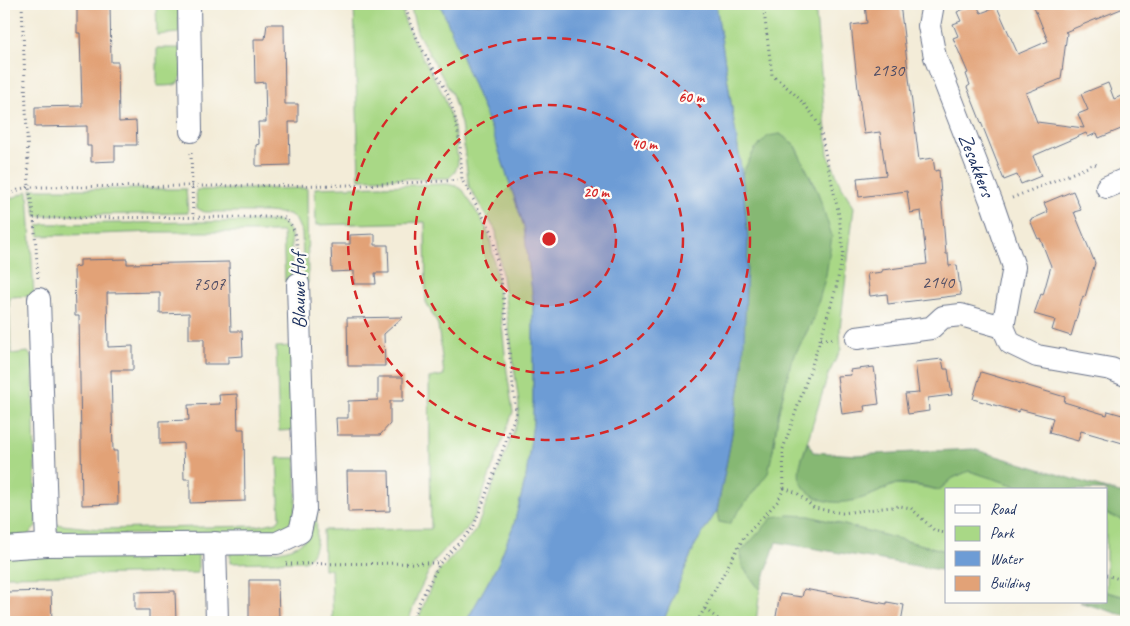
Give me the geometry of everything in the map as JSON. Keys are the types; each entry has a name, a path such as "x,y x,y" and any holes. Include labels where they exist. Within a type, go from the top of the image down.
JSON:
{"street":[{"path":"188,4 191,131"},
{"name":"Zesakkers","path":"932,4 929,26 935,57 993,206 1014,267 1004,327"},
{"name":"Blauwe Hof","path":"4,548 46,545 277,543 300,532 305,509 298,284"},
{"path":"39,299 46,545"},
{"path":"857,338 931,328 943,317 961,315 1004,327 1010,343 1037,356 1111,369 1126,375"},
{"path":"215,543 217,622"}],"path":[{"path":"22,4 29,187 34,218 39,299"},
{"path":"405,4 410,23 422,49 447,92 455,117 460,144 462,180 492,232 503,293 516,413 473,528 440,563 420,601 412,622"},
{"path":"697,622 744,537 778,501 784,488 782,449 816,353 836,288 843,254 839,215 819,125 812,112 801,99 772,75 763,4"},
{"path":"191,131 193,217"},
{"path":"993,206 1095,164 1118,183"},
{"path":"4,198 20,189 29,187 364,185 462,180"},
{"name":"Blauwe Hof","path":"34,218 283,217 293,226 296,233 298,284"},
{"path":"784,488 797,493 814,508 842,513 900,506 911,508 935,531 945,533"},
{"path":"285,564 440,563"},
{"path":"1108,576 1126,581"},
{"path":"705,609 722,622"}],"green space":[{"path":"156,4 179,4 179,33 157,35"},
{"path":"354,4 401,4 405,22 444,96 454,128 458,163 455,172 449,178 359,179"},
{"path":"410,4 440,4 493,133 524,227 533,300 533,423 526,477 514,524 498,564 466,622 417,622 435,576 476,530 518,420 519,404 496,231 469,187 461,124 452,94 417,32"},
{"path":"716,4 815,4 828,154 841,186 854,207 840,329 841,349 828,375 801,462 866,497 896,484 939,490 953,478 969,470 1023,488 945,488 945,551 809,516 742,566 760,590 756,622 663,622 695,545 717,511 719,522 773,450 778,415 791,362 814,318 818,193 794,144 780,134 755,149 742,174"},
{"path":"157,48 180,48 182,63 178,83 168,86 157,86"},
{"path":"780,134 794,144 818,193 832,236 826,275 814,318 791,362 778,415 768,473 729,524 719,522 717,511 743,365 744,207 742,174 755,149 768,136"},
{"path":"447,184 463,190 484,224 490,239 497,278 513,412 475,515 466,530 434,561 419,591 408,622 333,622 331,569 324,569 323,530 431,529 429,378 444,375 438,325 426,302 425,222 316,225 315,188"},
{"path":"307,188 308,283 304,283 302,233 295,218 289,214 204,212 197,208 196,190"},
{"path":"31,189 186,189 188,213 36,216"},
{"path":"28,191 34,296 9,297 11,354 28,352 33,359 36,527 27,536 4,538 4,202"},
{"path":"279,221 291,233 292,281 285,281 283,232 156,232 39,236 38,226 43,224"},
{"path":"292,346 294,430 279,431 276,347"},
{"path":"808,442 813,452 856,455 973,449 1103,488 1023,488 969,471 953,478 939,490 897,484 851,501 835,502 819,498 805,488 799,476"},
{"path":"277,458 296,458 296,502 290,524 284,529 273,533 63,535 54,524 98,529 257,526 277,522 280,518"},
{"path":"1108,490 1126,495 1126,521 1108,515"},
{"path":"316,511 316,545 310,557 305,561 230,563 230,551 277,551 298,545 306,538 312,528 314,512"},
{"path":"789,515 809,516 945,551 945,571 776,542 760,590 742,566 740,553 773,517"},
{"path":"1108,515 1126,521 1126,597 1108,592"},
{"path":"198,552 198,573 4,576 4,555"},
{"path":"1108,592 1126,597 1126,616 1086,604 1108,604"}],"water":[{"path":"440,4 716,4 742,174 748,241 743,365 717,511 695,545 663,622 466,622 498,564 514,524 526,477 533,423 533,300 524,227 493,133"}],"building":[{"path":"77,4 110,4 111,62 118,62 119,122 136,121 137,145 115,145 115,161 91,162 91,146 87,146 87,126 35,127 35,107 82,106 80,33 77,33"},
{"path":"865,4 900,4 919,160 933,158 935,171 939,170 946,254 948,254 949,266 957,265 961,295 888,304 887,294 870,296 867,274 927,264 921,211 910,213 907,191 859,197 857,178 886,175 880,132 864,134 858,89 851,25 867,23"},
{"path":"976,4 981,13 997,7 1018,54 1048,41 1033,4 1126,4 1126,7 1065,32 1067,33 1061,79 1026,93 1037,122 1084,128 1078,114 1088,110 1081,94 1108,83 1114,99 1126,94 1126,127 1099,138 1097,133 1088,137 1086,133 1033,156 1041,176 1021,184 1017,175 1004,180 967,87 970,85 966,74 968,73 953,38 958,36 953,24 961,21 957,12"},
{"path":"267,24 284,24 285,104 298,104 298,122 289,122 290,165 256,166 256,145 259,144 258,122 266,122 265,82 255,83 254,39 265,39"},
{"path":"1073,191 1081,210 1074,212 1095,263 1071,336 1052,330 1055,320 1034,314 1041,294 1043,295 1051,266 1040,238 1038,239 1030,220 1048,212 1044,203"},
{"path":"375,234 375,245 388,245 389,273 375,273 376,284 354,284 354,271 332,272 331,244 350,244 350,235"},
{"path":"127,259 127,264 229,262 231,331 242,331 243,356 228,357 228,364 204,364 204,339 189,339 189,313 160,314 160,292 107,293 108,347 133,346 133,370 111,370 113,451 117,451 118,504 82,505 79,316 75,316 74,267 80,266 80,260"},
{"path":"403,317 384,334 385,366 348,366 347,318"},
{"path":"942,359 944,369 948,369 952,395 928,398 929,411 908,414 905,394 919,393 915,362"},
{"path":"874,367 879,404 864,406 865,411 842,414 837,376 851,375 850,370"},
{"path":"981,372 1065,397 1064,402 1107,415 1108,411 1126,416 1126,444 1081,431 1078,441 1049,433 1053,418 1019,409 1019,412 973,399"},
{"path":"378,377 403,377 403,401 390,401 390,424 380,435 337,435 336,418 348,418 348,401 378,400"},
{"path":"237,394 238,429 244,429 245,501 190,503 190,479 184,479 183,443 160,444 160,421 189,420 188,405 220,404 219,395"},
{"path":"347,471 389,471 390,511 348,512"},
{"path":"249,580 278,580 279,620 249,620"},
{"path":"804,589 887,604 887,602 904,605 901,622 775,622 780,594 802,597"},
{"path":"51,591 52,622 9,622 8,592"},
{"path":"175,591 176,622 149,622 149,610 135,610 135,592"}]}
